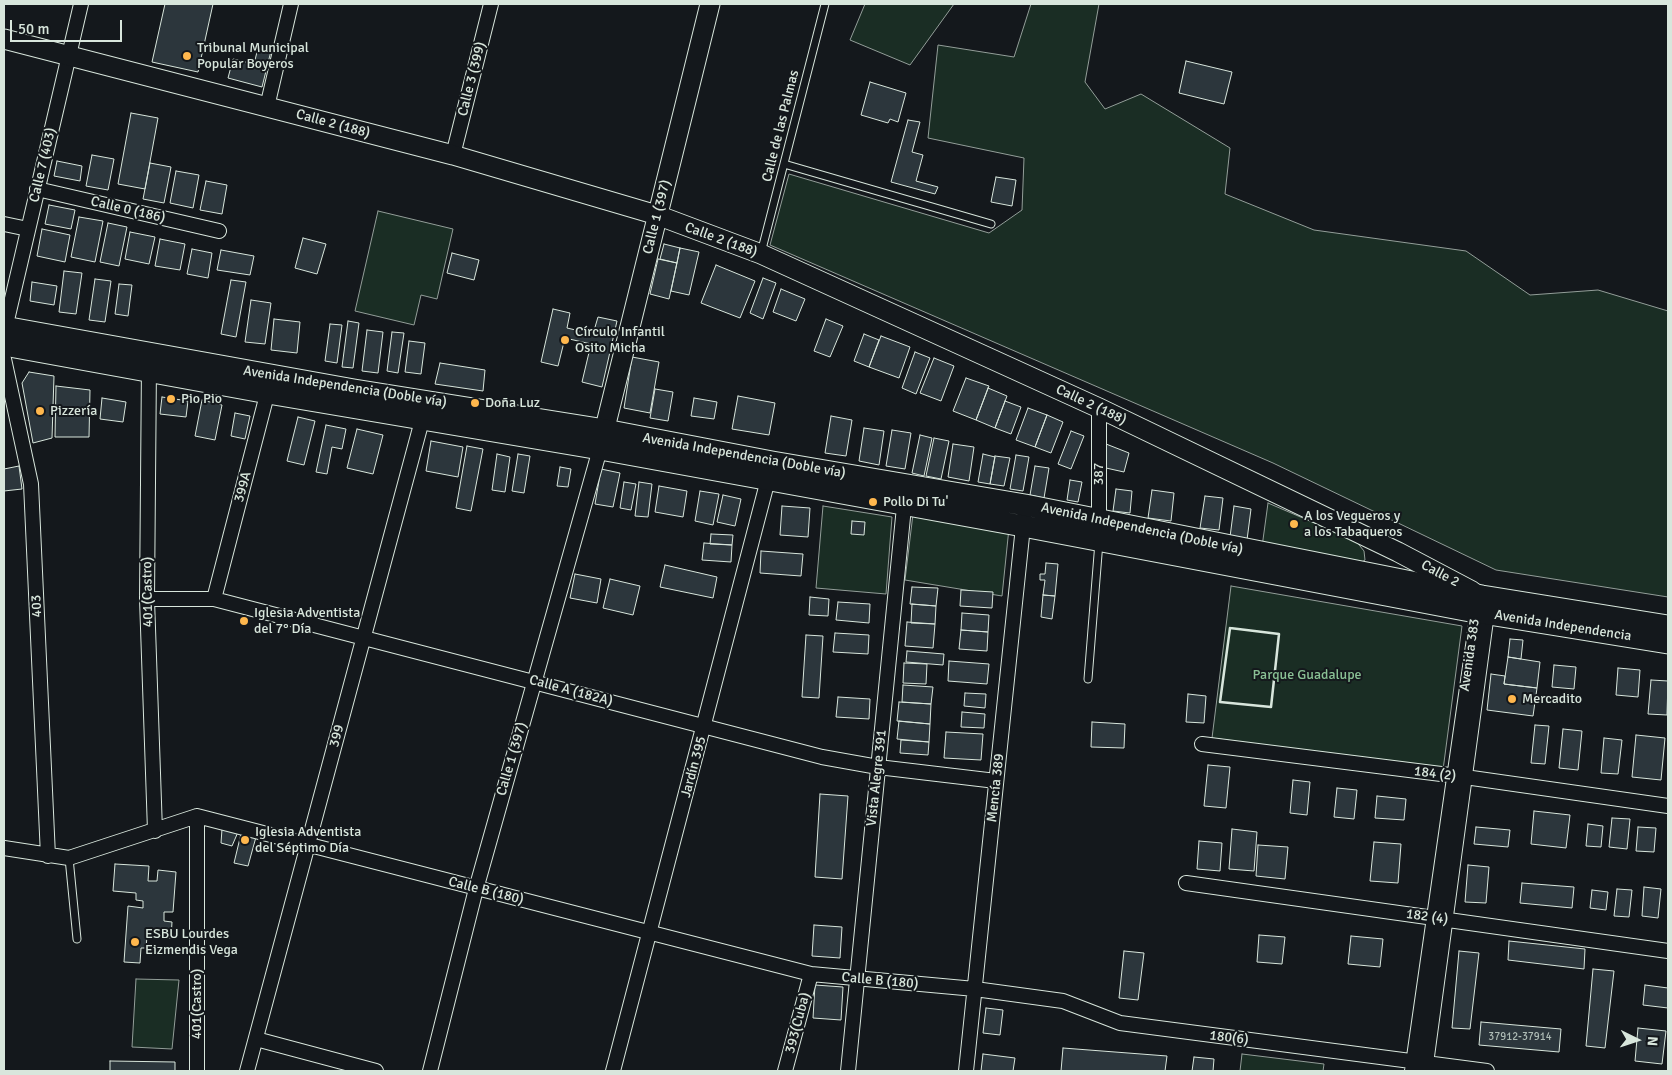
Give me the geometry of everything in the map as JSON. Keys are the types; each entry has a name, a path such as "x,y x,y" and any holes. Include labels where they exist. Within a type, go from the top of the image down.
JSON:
{"main road":[{"name":"Calle 1 (397)","path":"603,439 706,5"},
{"name":"Calle 2 (188)","path":"4,39 453,155 657,216 761,254 1099,408 1398,552"},
{"name":"Avenida Independencia (Doble vía)","path":"4,333 270,384 603,439 905,496 1024,515 1099,519 1476,607"},
{"name":"Avenida Independencia (Doble vía)","path":"1024,515 1099,540 1476,607"},
{"name":"Calle 2","path":"1398,552 1476,607"},
{"name":"Avenida Independencia","path":"1476,607 1668,626"},
{"name":"Avenida Independencia","path":"1476,607 1668,643"}],"street":[{"name":"Calle 7 (403)","path":"4,333 81,4"},
{"path":"267,107 290,4"},
{"name":"Calle 3 (399)","path":"453,155 491,4"},
{"name":"Calle 0 (186)","path":"38,189 219,231"},
{"path":"4,224 28,229"},
{"name":"403","path":"4,359 31,484 48,856"},
{"name":"401(Castro)","path":"149,362 147,599 155,831"},
{"name":"399A","path":"214,598 270,384"},
{"name":"387","path":"1099,408 1099,540"},
{"name":"399","path":"247,1071 424,410"},
{"name":"Calle 1 (397)","path":"430,1071 476,889 603,439"},
{"name":"Jardín 395","path":"613,1071 770,471"},
{"name":"Vista Alegre 391","path":"848,1071 905,496"},
{"name":"Mencía 389","path":"966,1071 1024,515"},
{"name":"Calle A (182A)","path":"147,599 214,598 822,758 878,767 996,781"},
{"name":"Avenida 383","path":"1419,1067 1459,777 1476,607"},
{"name":"184 (2)","path":"1202,744 1668,806"},
{"path":"4,848 69,858 196,816"},
{"name":"401(Castro)","path":"196,816 197,1071"},
{"name":"Calle B (180)","path":"196,816 811,974 975,989"},
{"name":"182 (4)","path":"1186,882 1668,951"},
{"name":"393(Cuba)","path":"785,1071 811,974"},
{"name":"180(6)","path":"975,989 1063,1001 1120,1023 1419,1067 1487,1071"},
{"path":"256,1039 376,1071"}],"lane":[{"name":"Calle de las Palmas","path":"761,254 825,4"},
{"path":"784,164 991,224"},
{"path":"1088,679 1099,540"},
{"path":"69,858 77,940"}],"green space":[{"path":"865,4 954,4 910,65 850,40"},
{"path":"1031,4 1099,4 1085,82 1105,109 1141,94 1230,148 1225,194 1314,230 1466,251 1530,295 1598,290 1668,311 1668,597 1496,570 1273,463 770,245 789,174 989,233 1022,210 1024,158 928,138 938,45 1014,57"},
{"path":"378,211 453,229 437,299 421,295 414,325 355,311"},
{"path":"1268,503 1356,541 1364,551 1365,560 1357,565 1262,547"},
{"path":"823,506 892,517 886,594 816,588"},
{"path":"913,514 1009,528 1002,596 905,580"},
{"name":"Parque Guadalupe","path":"1231,586 1462,626 1443,770 1212,738"},
{"path":"136,979 179,980 172,1049 132,1047"},
{"path":"1242,1054 1324,1064 1323,1071 1240,1071"}],"building":[{"path":"165,4 213,4 198,72 152,62"},
{"path":"258,48 271,51 262,87 228,78 233,59 254,64"},
{"path":"1186,61 1232,72 1224,104 1179,93"},
{"path":"870,82 906,93 898,122 890,119 888,123 861,115"},
{"path":"131,113 158,118 145,189 118,184"},
{"path":"908,120 920,122 912,152 923,155 916,181 938,187 935,194 891,182"},
{"path":"92,155 114,159 108,190 86,186"},
{"path":"57,161 82,166 80,181 54,176"},
{"path":"150,163 171,167 164,203 143,199"},
{"path":"176,171 199,175 193,208 170,203"},
{"path":"996,177 1016,180 1012,206 991,202"},
{"path":"206,181 227,185 222,214 200,210"},
{"path":"49,205 75,210 71,229 45,224"},
{"path":"79,217 103,221 95,262 71,257"},
{"path":"108,223 127,227 119,266 100,262"},
{"path":"42,229 70,235 65,262 37,256"},
{"path":"130,232 155,237 149,264 125,259"},
{"path":"303,238 326,244 317,274 295,268"},
{"path":"160,239 185,244 180,270 155,266"},
{"path":"664,244 680,248 677,263 660,259"},
{"path":"680,248 699,252 689,295 671,291"},
{"path":"192,249 212,253 208,278 187,274"},
{"path":"221,250 254,256 250,275 217,270"},
{"path":"452,253 479,260 474,280 447,273"},
{"path":"658,259 677,263 669,299 650,294"},
{"path":"716,265 755,281 740,318 701,303"},
{"path":"64,271 82,273 76,314 59,312"},
{"path":"763,278 776,283 763,319 750,313"},
{"path":"95,279 111,281 105,322 89,320"},
{"path":"231,280 246,282 236,337 221,334"},
{"path":"32,282 57,286 54,305 30,301"},
{"path":"119,284 132,285 128,316 115,314"},
{"path":"781,289 805,299 796,321 773,312"},
{"path":"251,300 271,303 265,344 245,342"},
{"path":"553,309 570,313 567,328 593,334 598,317 617,321 602,387 582,382 591,344 565,338 558,366 541,362"},
{"path":"274,319 300,322 297,353 271,350"},
{"path":"826,319 843,326 830,357 814,351"},
{"path":"348,321 359,323 353,368 342,367"},
{"path":"330,324 342,325 337,363 325,361"},
{"path":"367,330 383,332 378,373 362,371"},
{"path":"392,332 404,333 398,373 387,371"},
{"path":"864,334 879,340 869,367 854,361"},
{"path":"881,336 910,347 899,378 869,367"},
{"path":"409,341 425,343 421,374 405,372"},
{"path":"915,352 930,358 916,394 902,388"},
{"path":"632,357 659,362 650,413 624,408"},
{"path":"934,358 954,366 941,401 920,393"},
{"path":"440,363 485,370 483,391 435,384"},
{"name":"Pizzería","path":"29,372 54,376 52,438 33,443 22,383"},
{"path":"966,378 989,386 976,420 953,411"},
{"path":"56,386 90,390 89,437 55,437"},
{"path":"988,388 1007,396 995,428 976,420"},
{"path":"655,389 673,392 668,421 650,418"},
{"path":"738,396 775,403 769,435 732,429"},
{"path":"162,397 188,401 186,417 160,414"},
{"path":"102,398 126,402 123,422 100,419"},
{"path":"694,398 717,402 714,419 691,416"},
{"path":"202,400 222,405 215,440 195,436"},
{"path":"1005,401 1021,407 1011,434 995,428"},
{"path":"1028,408 1047,415 1035,447 1016,440"},
{"path":"235,413 250,416 245,439 231,436"},
{"path":"1047,415 1063,422 1051,453 1035,447"},
{"path":"831,416 852,420 846,456 825,453"},
{"path":"298,417 315,421 304,465 287,461"},
{"path":"326,425 346,429 342,449 332,447 327,474 316,472"},
{"path":"864,428 884,431 879,465 859,461"},
{"path":"357,429 383,435 373,474 347,468"},
{"path":"892,430 911,433 905,469 886,466"},
{"path":"1071,431 1084,436 1071,469 1058,464"},
{"path":"920,435 932,438 924,476 912,473"},
{"path":"934,438 949,441 941,479 926,476"},
{"path":"431,441 463,447 458,477 426,471"},
{"path":"953,444 974,447 969,481 948,477"},
{"path":"1106,444 1129,453 1124,472 1106,468"},
{"path":"467,446 483,449 471,511 456,508"},
{"path":"497,454 510,457 505,492 492,490"},
{"path":"518,454 530,456 524,493 512,491"},
{"path":"983,454 995,457 990,484 978,482"},
{"path":"1016,455 1029,457 1023,491 1010,489"},
{"path":"995,456 1010,458 1004,486 990,484"},
{"path":"19,466 22,489 4,491 4,469"},
{"path":"1035,466 1049,468 1044,498 1030,495"},
{"path":"560,467 571,469 568,487 557,486"},
{"path":"601,469 620,473 613,507 595,504"},
{"path":"1070,480 1082,482 1078,502 1067,500"},
{"path":"624,482 636,484 631,510 620,508"},
{"path":"639,482 652,484 648,517 635,516"},
{"path":"659,486 687,491 683,517 655,512"},
{"path":"1116,489 1132,491 1130,513 1113,511"},
{"path":"1152,490 1174,493 1171,521 1148,518"},
{"path":"700,491 719,494 713,525 695,521"},
{"path":"723,495 741,499 735,526 717,522"},
{"path":"1205,496 1223,498 1219,530 1200,528"},
{"path":"782,506 810,508 808,537 780,535"},
{"path":"1234,506 1251,509 1247,540 1230,537"},
{"path":"852,521 865,522 864,535 851,534"},
{"path":"711,534 733,535 732,545 710,544"},
{"path":"704,543 732,545 731,562 702,560"},
{"path":"761,551 803,554 801,576 760,573"},
{"path":"1046,563 1058,564 1055,596 1043,595 1045,580 1040,580 1040,574 1045,574"},
{"path":"665,565 717,577 713,598 660,587"},
{"path":"575,574 601,579 597,603 570,598"},
{"path":"610,579 640,586 633,615 603,608"},
{"path":"912,587 938,588 936,606 910,604"},
{"path":"961,590 993,592 992,608 960,606"},
{"path":"1043,595 1055,596 1052,619 1041,617"},
{"path":"810,597 829,599 828,616 809,615"},
{"path":"838,602 870,604 869,623 836,620"},
{"path":"912,604 936,606 935,624 911,623"},
{"path":"962,613 989,615 988,632 961,630"},
{"path":"907,622 935,624 933,648 905,646"},
{"path":"961,630 988,632 987,651 959,649"},
{"path":"835,633 869,635 868,654 833,652"},
{"path":"806,635 823,636 819,698 802,697"},
{"path":"1510,639 1523,640 1521,659 1508,657"},
{"path":"907,651 944,654 943,665 906,662"},
{"path":"1508,657 1540,662 1537,688 1504,684"},
{"path":"949,661 989,664 987,684 948,681"},
{"path":"904,663 927,664 926,684 903,683"},
{"path":"1554,665 1576,667 1574,689 1552,687"},
{"path":"1618,668 1640,670 1638,697 1616,695"},
{"name":"Mercadito","path":"1491,674 1505,676 1504,684 1537,688 1533,716 1487,710"},
{"path":"1651,680 1668,681 1667,715 1648,714"},
{"path":"903,685 933,687 931,704 902,702"},
{"path":"965,693 986,694 985,708 964,706"},
{"path":"1188,694 1206,696 1204,723 1186,722"},
{"path":"838,697 870,699 869,719 836,717"},
{"path":"899,702 931,704 930,724 897,721"},
{"path":"962,712 985,714 984,728 961,727"},
{"path":"899,721 930,724 929,742 897,739"},
{"path":"1092,722 1125,724 1124,748 1091,747"},
{"path":"1535,725 1549,726 1545,764 1531,763"},
{"path":"1563,729 1582,731 1578,770 1559,768"},
{"path":"946,732 983,734 981,760 944,758"},
{"path":"1636,735 1665,738 1661,780 1632,777"},
{"path":"1604,738 1622,740 1618,774 1601,773"},
{"path":"901,740 929,742 928,755 900,753"},
{"path":"1208,765 1230,767 1226,808 1204,806"},
{"path":"1293,780 1310,782 1307,815 1290,813"},
{"path":"1337,788 1357,790 1354,819 1334,817"},
{"path":"820,794 848,796 842,879 815,877"},
{"path":"1377,796 1406,799 1404,820 1375,818"},
{"path":"1534,811 1570,815 1566,848 1531,844"},
{"path":"1612,818 1630,819 1627,849 1609,847"},
{"path":"1588,824 1603,826 1601,847 1586,846"},
{"path":"1476,827 1510,830 1508,847 1474,844"},
{"path":"1638,827 1656,828 1654,852 1636,851"},
{"path":"222,829 238,832 232,846 221,843"},
{"path":"1232,829 1257,832 1254,871 1229,869"},
{"path":"241,834 256,837 248,866 234,863"},
{"path":"1199,841 1222,843 1220,871 1197,869"},
{"path":"1374,842 1401,844 1398,883 1370,881"},
{"path":"1258,845 1288,847 1285,879 1256,876"},
{"path":"115,864 149,866 148,881 157,881 158,870 176,872 173,912 164,912 164,921 172,922 171,938 147,936 146,948 141,948 140,963 124,962 128,906 143,908 143,901 136,900 136,893 113,891"},
{"path":"1468,865 1489,867 1486,903 1465,902"},
{"path":"1522,883 1574,887 1572,908 1520,903"},
{"path":"1644,887 1661,889 1658,918 1642,916"},
{"path":"1617,889 1632,890 1629,917 1614,916"},
{"path":"1592,890 1608,892 1606,910 1590,908"},
{"path":"814,925 842,927 840,958 812,956"},
{"path":"1259,935 1285,937 1282,964 1257,962"},
{"path":"1351,936 1383,939 1380,967 1348,964"},
{"path":"1509,941 1585,949 1584,969 1508,960"},
{"path":"1124,951 1144,953 1138,1000 1119,998"},
{"path":"1459,951 1479,953 1470,1029 1452,1028"},
{"path":"1593,969 1614,971 1605,1048 1586,1046"},
{"path":"815,985 843,987 841,1020 813,1018"},
{"path":"1645,985 1668,988 1668,1008 1643,1005"},
{"path":"986,1008 1003,1010 1000,1035 983,1033"},
{"path":"1481,1022 1561,1029 1559,1052 1479,1045"},
{"path":"1638,1028 1666,1031 1662,1064 1635,1061"},
{"path":"1063,1048 1167,1056 1165,1071 1061,1071"},
{"path":"983,1054 1015,1058 1013,1071 981,1071"},
{"path":"1194,1057 1214,1059 1213,1071 1192,1071"},
{"path":"110,1061 175,1062 175,1071 110,1071"}],"wall":[{"path":"1230,628 1279,634 1271,707 1220,702 1230,628"}],"place":[{"name":"Tribunal Municipal Popular Boyeros","path":"187,56"},
{"name":"Círculo Infantil Osito Micha","path":"565,340"},
{"name":"Pio Pio","path":"171,399"},
{"name":"Doña Luz","path":"475,403"},
{"name":"Pizzería","path":"40,411"},
{"name":"Pollo Di Tu'","path":"873,502"},
{"name":"A los Vegueros y a los Tabaqueros","path":"1294,524"},
{"name":"Iglesia Adventista del 7° Día","path":"244,621"},
{"name":"Mercadito","path":"1512,699"},
{"name":"Iglesia Adventista del Séptimo Día","path":"245,840"},
{"name":"ESBU Lourdes Eizmendis Vega","path":"135,942"}]}
